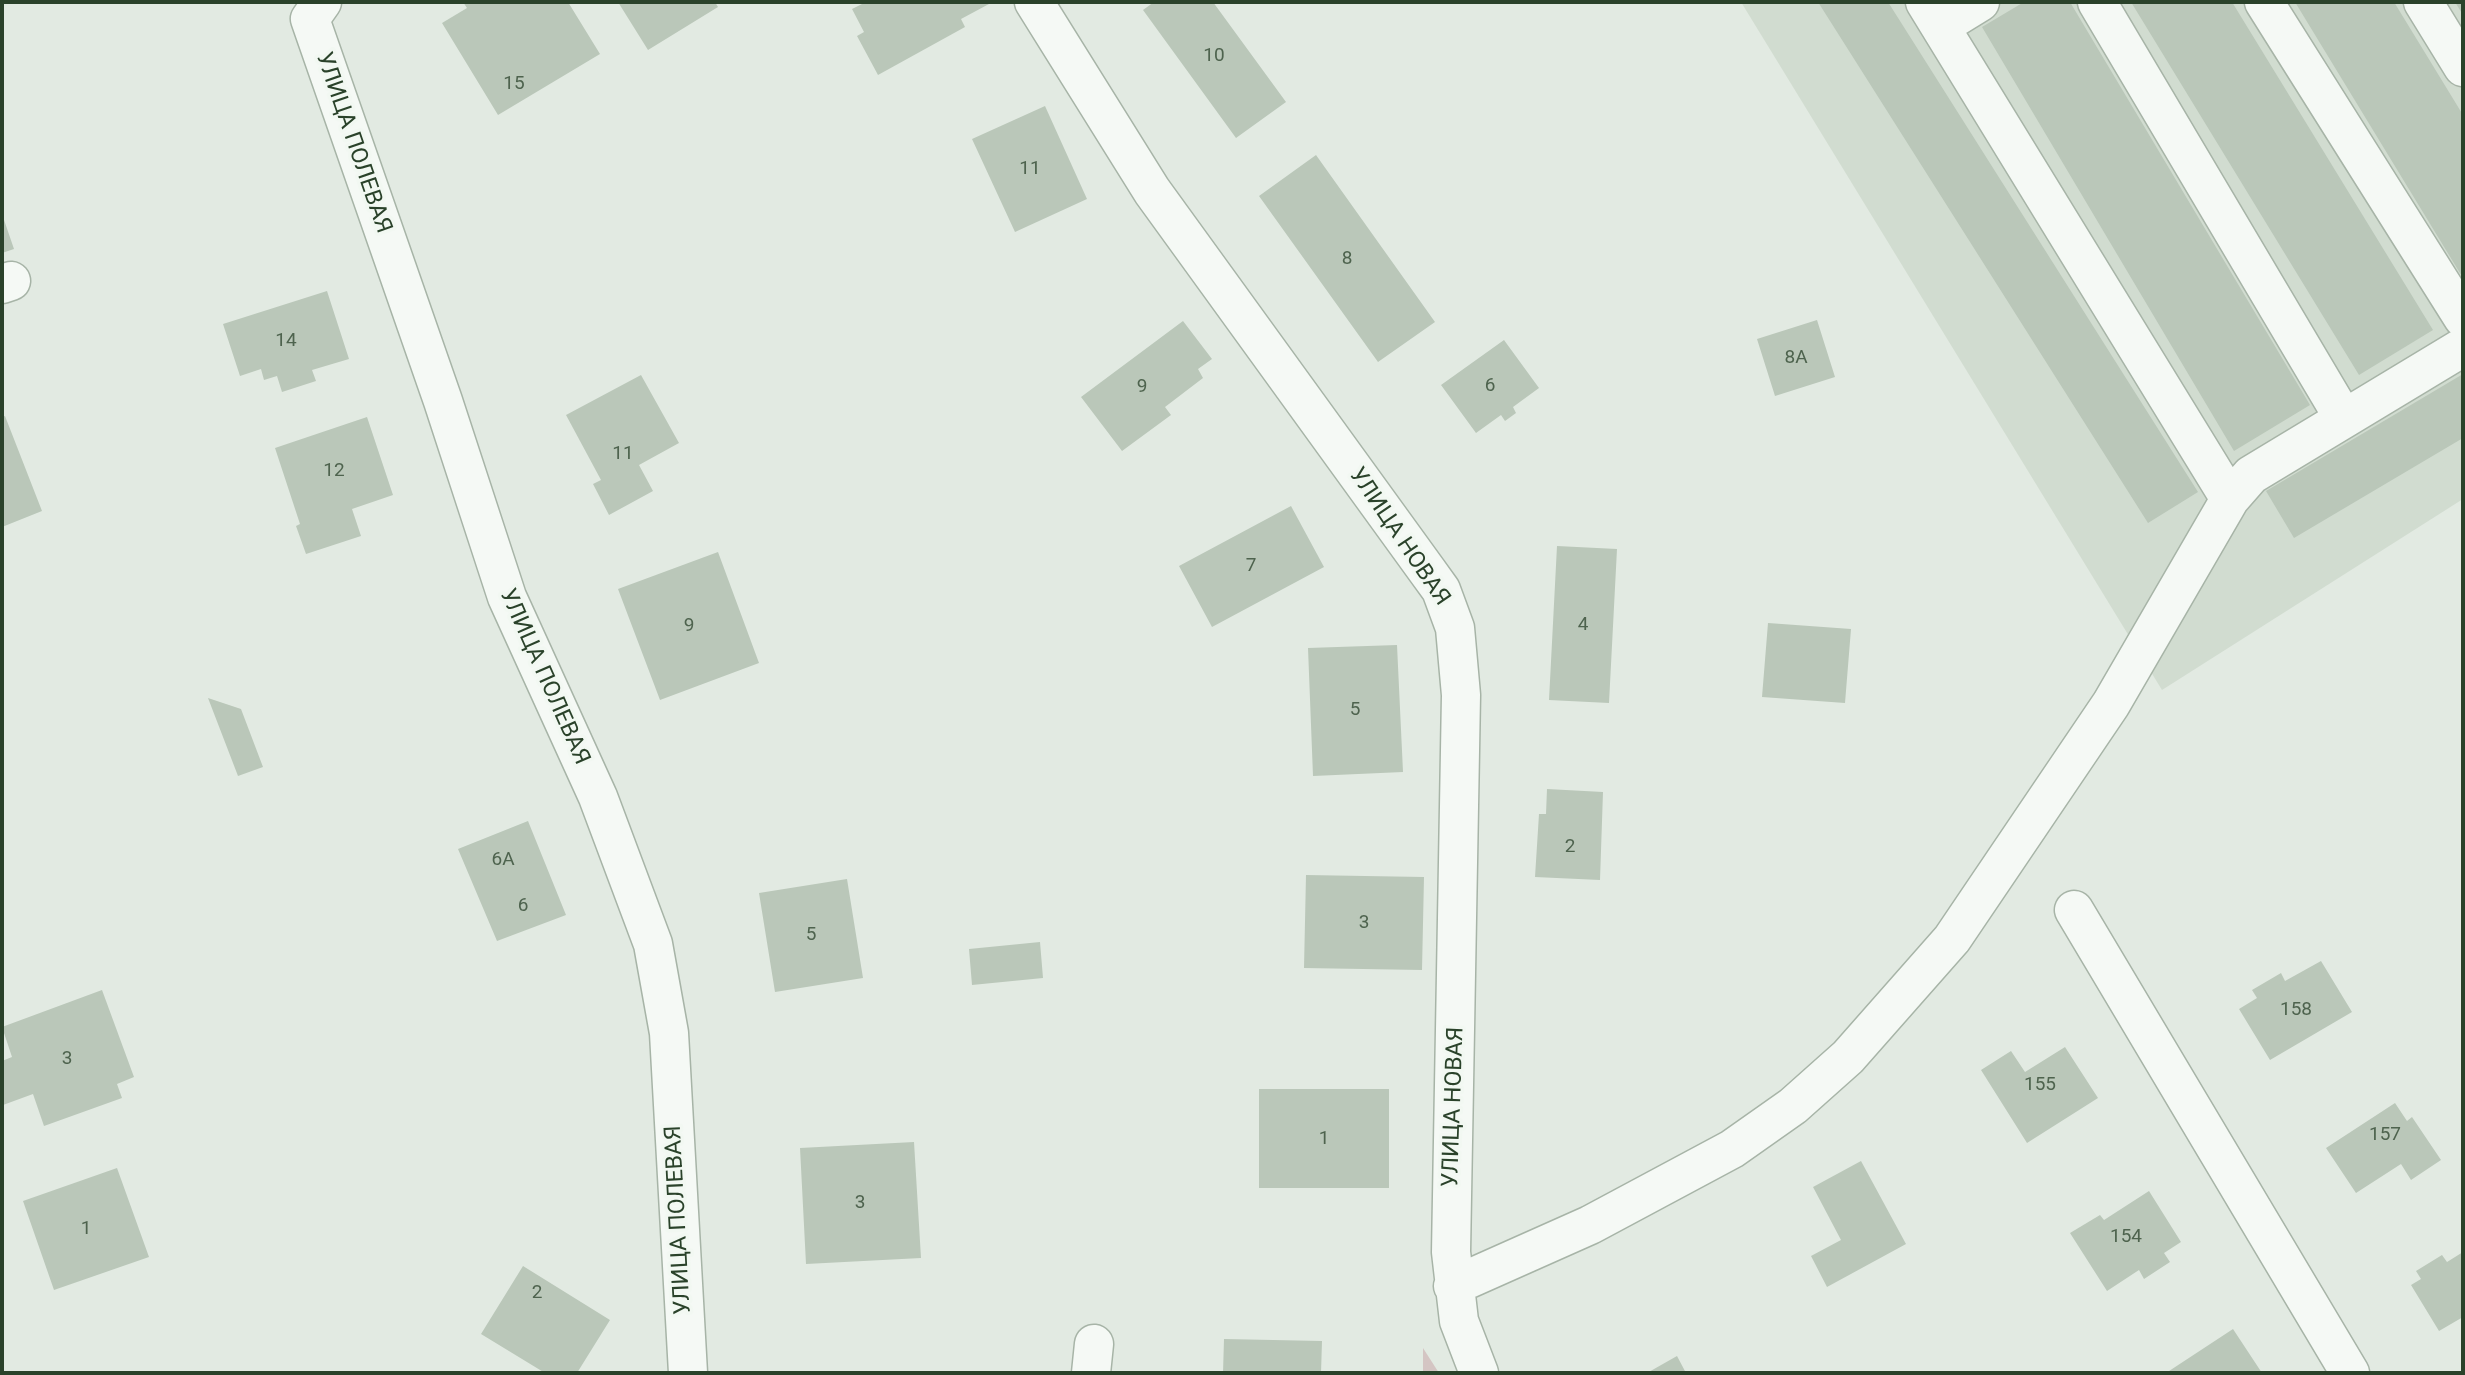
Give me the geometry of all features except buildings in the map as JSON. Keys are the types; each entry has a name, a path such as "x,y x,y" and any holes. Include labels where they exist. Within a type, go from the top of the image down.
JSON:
{"street":[{"name":"УЛИЦА НОВАЯ","path":"1034,2 1152,191 1428,572 1450,610 1458,646 1463,754 1450,1220 1453,1286 1459,1321 1479,1373"},
{"path":"1980,2 1933,14 2230,499"},
{"path":"2097,2 2343,417"},
{"path":"2264,2 2463,318"},
{"path":"2423,2 2463,66"},
{"name":"УЛИЦА ПОЛЕВАЯ","path":"312,8 507,597 597,797 653,944 669,1033 688,1373"},
{"path":"1453,1286 1590,1225 1732,1149 1793,1105 1848,1057 1917,981 1968,916 2111,704 2230,499 2251,475 2463,347"},
{"path":"2074,909 2350,1373"}],"shaded area":[{"path":"1741,2 2463,2 2463,499 2162,690"},
{"path":"1423,1348 1439,1373 1423,1373"}]}
